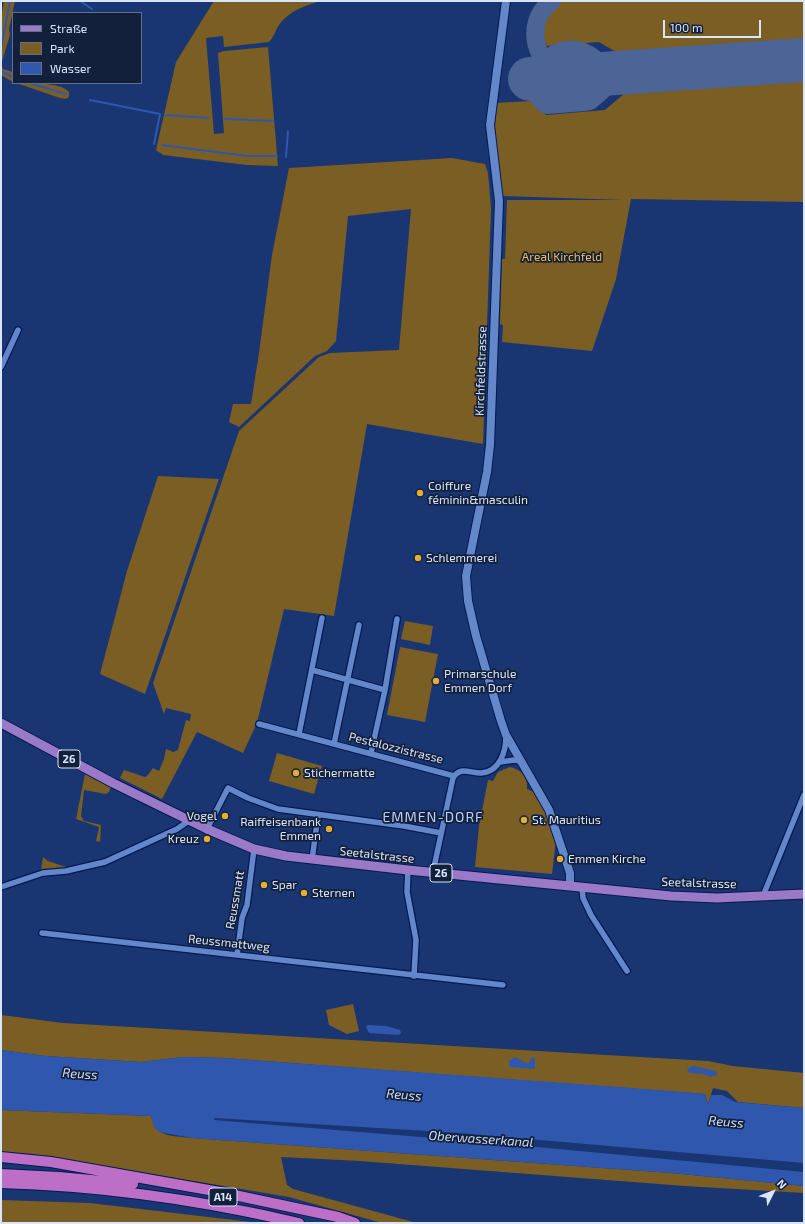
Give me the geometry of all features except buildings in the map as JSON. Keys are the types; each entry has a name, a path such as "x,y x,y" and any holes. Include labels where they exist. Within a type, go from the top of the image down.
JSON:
{"highway":[{"name":"A14","path":"1,1157 51,1162 220,1192 338,1217 355,1223"},
{"name":"A14","path":"1,1174 59,1176 153,1186 254,1203 341,1223"},
{"name":"A14","path":"1,1183 65,1186 142,1194 222,1207 299,1223"}],"main road":[{"name":"Seetalstrasse","path":"1,723 113,783 207,829 254,849 312,860 695,897 804,894"}],"street":[{"name":"Kirchfeldstrasse","path":"506,1 490,125 499,201 490,445 487,472 466,576 468,601 476,636 506,735 550,810 570,873 570,886"},
{"path":"1,367 18,330"},
{"path":"299,734 322,618"},
{"path":"371,753 385,690 397,619"},
{"path":"334,744 359,625"},
{"path":"312,670 385,690"},
{"name":"Pestalozzistrasse","path":"259,724 454,776 433,872"},
{"name":"Kirchfeldstrasse","path":"500,762 506,748 506,735"},
{"path":"454,776 463,770 478,772 487,771 500,762 514,760 521,761"},
{"path":"207,829 228,788 274,808 404,826 441,833"},
{"path":"763,896 802,805 804,795"},
{"path":"312,860 318,815"},
{"path":"1,887 43,873 105,862 177,829 190,820"},
{"name":"Reussmatt","path":"237,955 242,918 247,905 254,849"},
{"path":"408,870 407,892 416,940 414,976"},
{"path":"582,887 583,898 591,915 627,971"},
{"name":"Reussmattweg","path":"42,932 414,976 503,985"}],"green space":[{"path":"4,1 15,1 9,29 10,35 1,65 1,18"},
{"path":"214,1 322,1 310,4 293,12 279,25 269,42 224,47 223,36 206,38 214,134 224,133 218,53 224,51 268,47 278,166 247,165 163,155 156,150 176,62"},
{"path":"564,1 804,1 804,41 621,55 599,42 547,46 542,32 544,19 552,8"},
{"path":"1,65 3,69 12,72 12,81 1,75"},
{"name":"Areal Kirchfeld","path":"804,80 804,202 631,199 616,279 592,351 502,342 503,325 500,324 502,259 505,259 507,200 623,200 502,196 494,125 495,103 531,101 546,115 605,110 625,93"},
{"path":"19,84 44,84 59,86 69,92 69,97 65,99"},
{"path":"452,158 485,164 488,173 491,208 483,444 367,424 334,616 284,609 257,723 243,753 197,732 162,799 120,778 124,770 145,777 153,768 159,771 166,749 173,752 178,750 186,720 190,721 191,714 166,708 164,714 153,683 239,431 319,357 330,353 399,350 411,209 348,216 336,341 327,351 315,356 239,427 229,422 233,404 251,404 272,255 289,168"},
{"path":"158,476 219,479 145,694 100,674 127,571"},
{"path":"405,621 433,626 430,645 401,639"},
{"path":"400,647 438,654 425,722 387,715"},
{"name":"Stichermatte","path":"277,753 322,766 314,794 269,781"},
{"path":"510,767 521,772 525,778 527,789 534,792 545,809 556,839 552,874 475,867 479,826 488,780 493,781 498,772"},
{"path":"85,774 111,787 109,792 106,794 84,790 81,816 84,821 101,825 100,842 96,841 99,827 76,819"},
{"path":"43,857 48,861 69,868 41,871"},
{"path":"353,1004 359,1031 347,1034 329,1025 326,1010"},
{"path":"1,1015 63,1023 708,1061 733,1066 804,1073 804,1108 738,1102 727,1091 713,1088 708,1104 705,1094 224,1058 183,1057 141,1062 45,1056 1,1050"},
{"path":"1,1110 151,1116 157,1129 166,1134 178,1137 671,1173 804,1186 804,1193 685,1186 360,1161 281,1157 287,1185 293,1189 417,1223 382,1223 289,1197 32,1154 1,1152"},
{"path":"1,1200 90,1203 259,1223 1,1223"}],"water":[{"path":"368,1025 386,1026 400,1030 401,1033 399,1035 369,1033 366,1027"},
{"name":"Reuss","path":"1,1050 45,1056 141,1062 183,1057 224,1058 705,1094 708,1104 711,1095 722,1095 735,1102 804,1108 804,1163 460,1133 215,1118 214,1120 494,1143 804,1172 804,1186 671,1173 192,1138 159,1132 154,1127 151,1116 1,1110"},
{"path":"515,1057 528,1064 532,1057 535,1059 535,1069 509,1067 509,1061"},
{"path":"693,1066 716,1071 717,1075 711,1077 703,1074 689,1073 687,1069"}],"waterway":[{"path":"1,48 10,1"},
{"path":"80,1 92,9"},
{"path":"1,71 12,76"},
{"path":"32,84 66,94"},
{"path":"90,100 160,114 154,144"},
{"path":"166,115 208,118"},
{"path":"225,119 273,121"},
{"path":"286,157 288,131"},
{"path":"162,145 247,156 277,156"}],"taxiway":[{"path":"552,1 544,8 536,25 535,34 540,53 545,61 556,70 580,77"},
{"path":"614,74 606,70 595,59 583,52 577,50 564,50 552,55 542,65 537,76 536,90 541,100 547,105 585,102 590,101 619,76 626,73"}],"runway":[{"path":"530,79 804,60"}],"place":[{"name":"Coiffure féminin&masculin","path":"420,493"},
{"name":"Schlemmerei","path":"418,558"},
{"name":"Primarschule Emmen Dorf","path":"436,681"},
{"name":"Stichermatte","path":"296,773"},
{"name":"Vogel","path":"225,816"},
{"name":"St. Mauritius","path":"524,820"},
{"name":"Raiffeisenbank Emmen","path":"329,829"},
{"name":"Kreuz","path":"207,839"},
{"name":"Emmen Kirche","path":"560,859"},
{"name":"Spar","path":"264,885"},
{"name":"Sternen","path":"304,893"}],"district":[{"name":"EMMEN-DORF","path":"433,817"}],"water label":[{"name":"Oberwasserkanal","path":"481,1139"}]}
